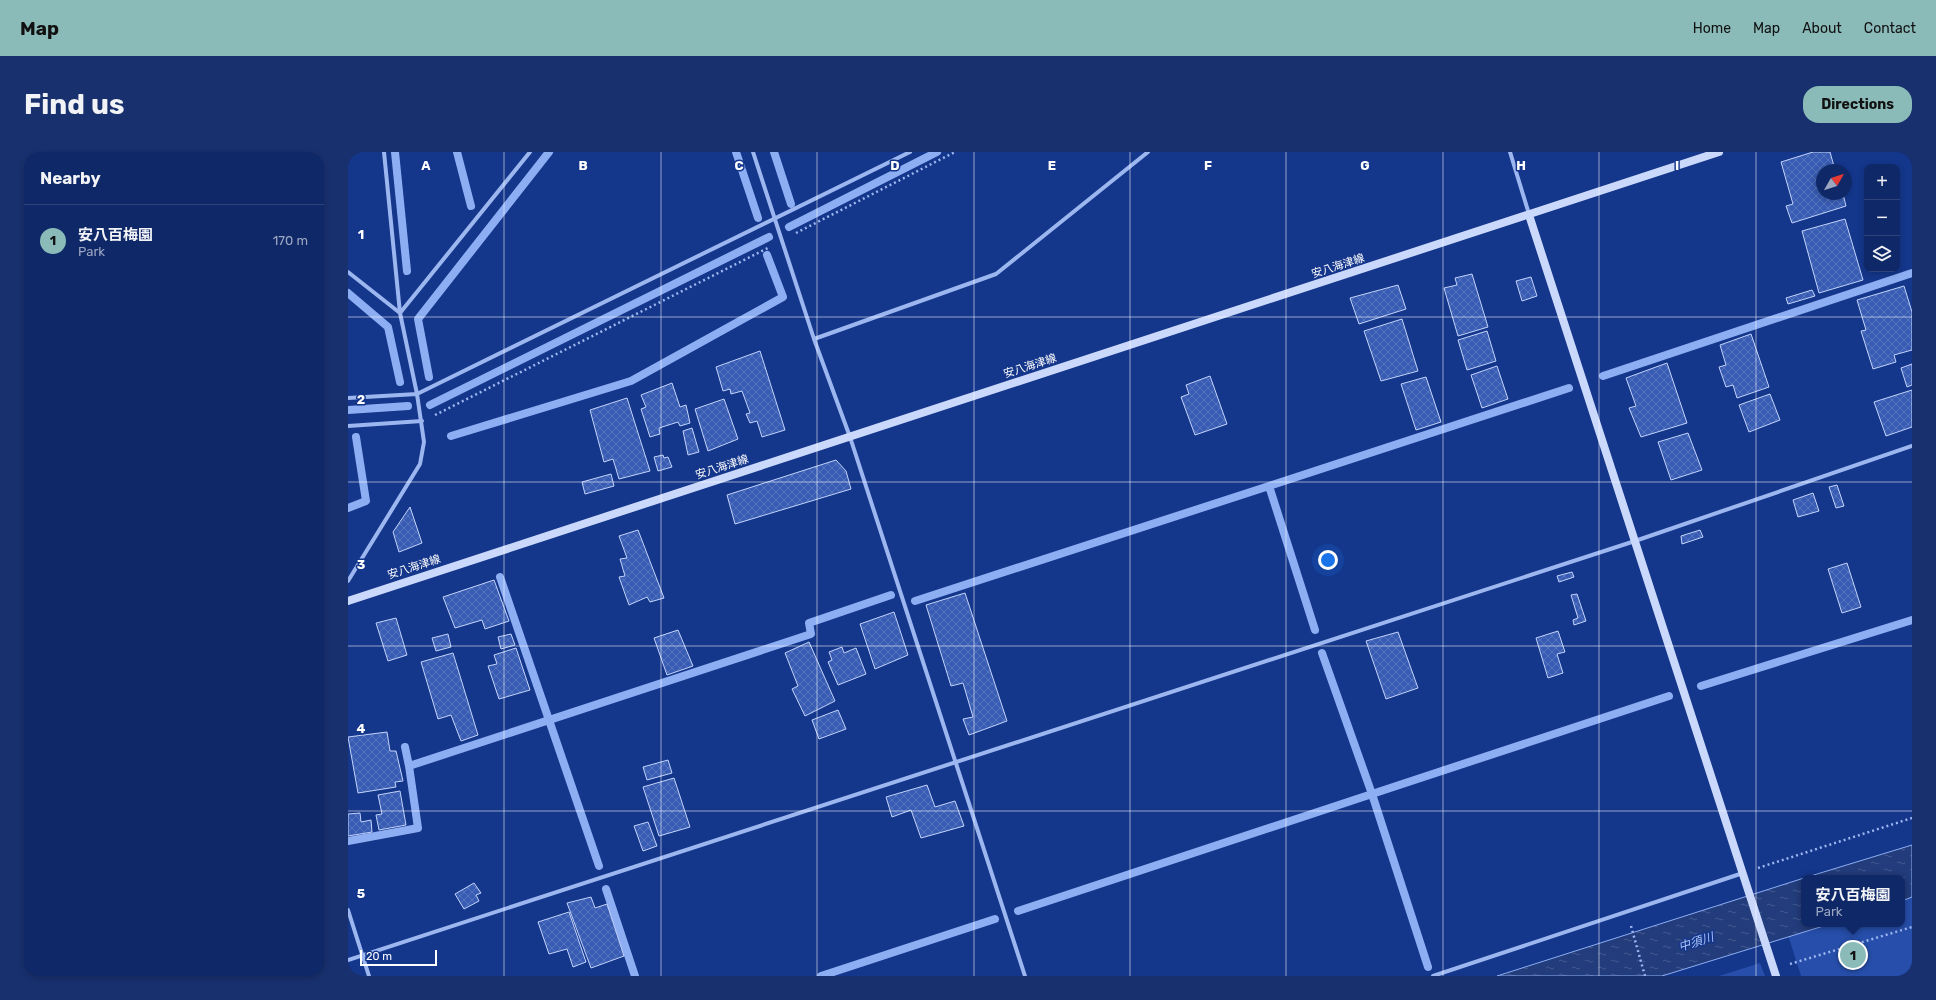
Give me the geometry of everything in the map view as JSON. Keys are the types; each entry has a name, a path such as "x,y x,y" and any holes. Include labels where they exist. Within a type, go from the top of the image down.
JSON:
{"main road":[{"name":"安八海津線","path":"348,601 1719,152"},
{"path":"1529,215 1774,969"}],"street":[{"path":"348,581 420,464 424,442 417,394 400,313 384,152"},
{"path":"400,313 530,152"},
{"path":"753,152 814,339 850,436 1025,976"},
{"path":"348,398 417,394 910,152"},
{"path":"814,339 996,274 1148,152"},
{"path":"1510,152 1529,215"},
{"path":"348,272 400,313"},
{"path":"348,426 422,421"},
{"path":"348,960 1635,541 1912,446"},
{"path":"1433,976 1744,876"},
{"path":"348,910 369,976"}],"path":[{"path":"422,421 782,241 955,152"},
{"path":"1744,876 1912,818"},
{"path":"1630,924 1645,976"},
{"path":"1774,969 1912,927"}],"shaded area":[{"path":"1912,897 1912,976 1801,976 1788,935 1814,927 1905,927 1905,899"},
{"path":"1760,963 1765,976 1719,976"}],"water":[{"path":"1912,845 1912,897 1905,900 1905,875 1814,875"},
{"name":"中須川","path":"1801,879 1801,927 1820,927 1662,976 1497,976"}],"building":[{"path":"1813,152 1830,152 1833,164 1816,164 1816,200 1844,200 1846,206 1792,223 1786,206 1793,204 1781,162"},
{"path":"1845,219 1863,280 1819,293 1802,231"},
{"path":"1472,274 1488,327 1458,336 1444,288 1457,285 1455,278"},
{"path":"1531,277 1537,296 1522,301 1516,281"},
{"path":"1398,285 1406,309 1359,324 1350,298"},
{"path":"1904,286 1912,312 1912,350 1894,355 1896,362 1873,369 1861,331 1866,330 1857,300"},
{"path":"1812,290 1815,296 1788,304 1786,298"},
{"path":"1402,319 1418,371 1381,381 1364,331"},
{"path":"1487,331 1496,361 1467,370 1458,340"},
{"path":"1751,334 1769,387 1737,398 1733,385 1726,387 1719,367 1726,365 1720,345"},
{"path":"760,351 785,430 762,437 757,421 750,423 746,414 750,413 742,391 731,394 730,389 723,391 716,367"},
{"path":"1667,363 1687,423 1641,437 1629,408 1636,406 1626,378"},
{"path":"1912,364 1912,385 1907,387 1901,368"},
{"path":"1497,366 1508,399 1482,408 1471,375"},
{"path":"1210,376 1227,424 1195,435 1181,397 1189,394 1186,385"},
{"path":"1426,377 1441,422 1416,430 1401,384"},
{"path":"672,383 680,407 686,405 690,423 680,426 678,422 659,428 660,434 650,437 641,409 646,407 641,395"},
{"path":"1912,390 1912,427 1886,436 1874,402"},
{"path":"1770,394 1780,420 1749,432 1739,405"},
{"path":"627,398 650,471 619,479 613,459 604,462 590,410"},
{"path":"724,399 738,439 708,451 695,409"},
{"path":"692,428 699,452 688,455 683,431"},
{"path":"1688,433 1702,470 1671,480 1658,442"},
{"path":"663,455 664,458 668,457 672,467 658,471 654,457"},
{"path":"836,460 846,471 851,489 735,524 727,495"},
{"path":"611,474 614,486 585,494 582,482"},
{"path":"1837,485 1844,506 1836,508 1829,487"},
{"path":"1813,493 1819,511 1798,517 1793,500"},
{"path":"410,507 422,543 399,552 393,532"},
{"path":"638,530 664,598 650,602 647,597 629,605 619,577 625,576 620,559 627,558 619,536"},
{"path":"1700,530 1703,537 1682,544 1681,536"},
{"path":"1847,563 1861,607 1842,613 1828,569"},
{"path":"1572,572 1574,577 1559,582 1557,576"},
{"path":"494,580 509,621 485,629 482,620 455,628 443,597"},
{"path":"965,593 1007,721 969,735 963,719 973,717 963,683 951,686 926,605"},
{"path":"1577,594 1586,621 1574,625 1573,620 1578,618 1571,595"},
{"path":"894,612 908,655 875,669 860,624"},
{"path":"396,618 407,655 388,661 376,623"},
{"path":"678,630 693,666 667,675 654,638"},
{"path":"1558,631 1565,652 1557,654 1563,673 1548,678 1536,638"},
{"path":"1398,632 1418,688 1386,699 1366,641"},
{"path":"448,634 451,647 436,651 432,638"},
{"path":"511,634 515,645 501,649 498,637"},
{"path":"809,642 835,701 805,716 792,689 798,686 785,653"},
{"path":"842,647 844,653 856,648 866,674 838,685 828,662 832,660 829,652"},
{"path":"516,648 530,690 499,699 488,666 497,664 494,655"},
{"path":"453,653 478,735 461,741 451,715 438,719 421,662"},
{"path":"838,710 846,729 819,739 812,720"},
{"path":"387,732 390,751 396,751 403,781 395,782 396,787 358,793 348,737"},
{"path":"668,760 672,773 647,780 643,767"},
{"path":"674,778 690,827 659,836 643,787"},
{"path":"927,785 935,807 955,801 964,826 921,838 911,810 892,817 886,797"},
{"path":"400,791 406,825 379,830 376,815 382,814 378,795"},
{"path":"360,813 361,822 371,820 372,832 348,836 348,814"},
{"path":"648,822 657,846 643,851 634,826"},
{"path":"474,883 481,893 476,895 479,901 464,909 455,894"},
{"path":"591,897 595,908 607,904 624,956 591,968 567,903"},
{"path":"569,912 586,962 573,967 567,949 549,954 538,922"}],"waterway":[{"path":"395,152 407,271"},
{"path":"457,152 471,206"},
{"path":"429,377 418,319 549,152"},
{"path":"736,152 758,218"},
{"path":"774,152 791,204"},
{"path":"789,227 937,152"},
{"path":"430,405 769,237"},
{"path":"451,436 631,381 783,297 767,255"},
{"path":"1603,376 1912,273"},
{"path":"348,293 388,327 400,382"},
{"path":"1315,630 1269,486 1569,388"},
{"path":"348,410 408,406"},
{"path":"348,508 366,501 356,437"},
{"path":"915,601 1269,486"},
{"path":"500,577 599,866"},
{"path":"348,841 418,828 409,766 811,634 809,623 891,595"},
{"path":"1701,686 1912,620"},
{"path":"1018,911 1372,794 1322,653"},
{"path":"1428,967 1372,794 1669,696"},
{"path":"405,747 409,766"},
{"path":"606,889 635,976"},
{"path":"821,976 995,919"}],"place":[{"name":"安八百梅園","path":"1853,955"}]}
